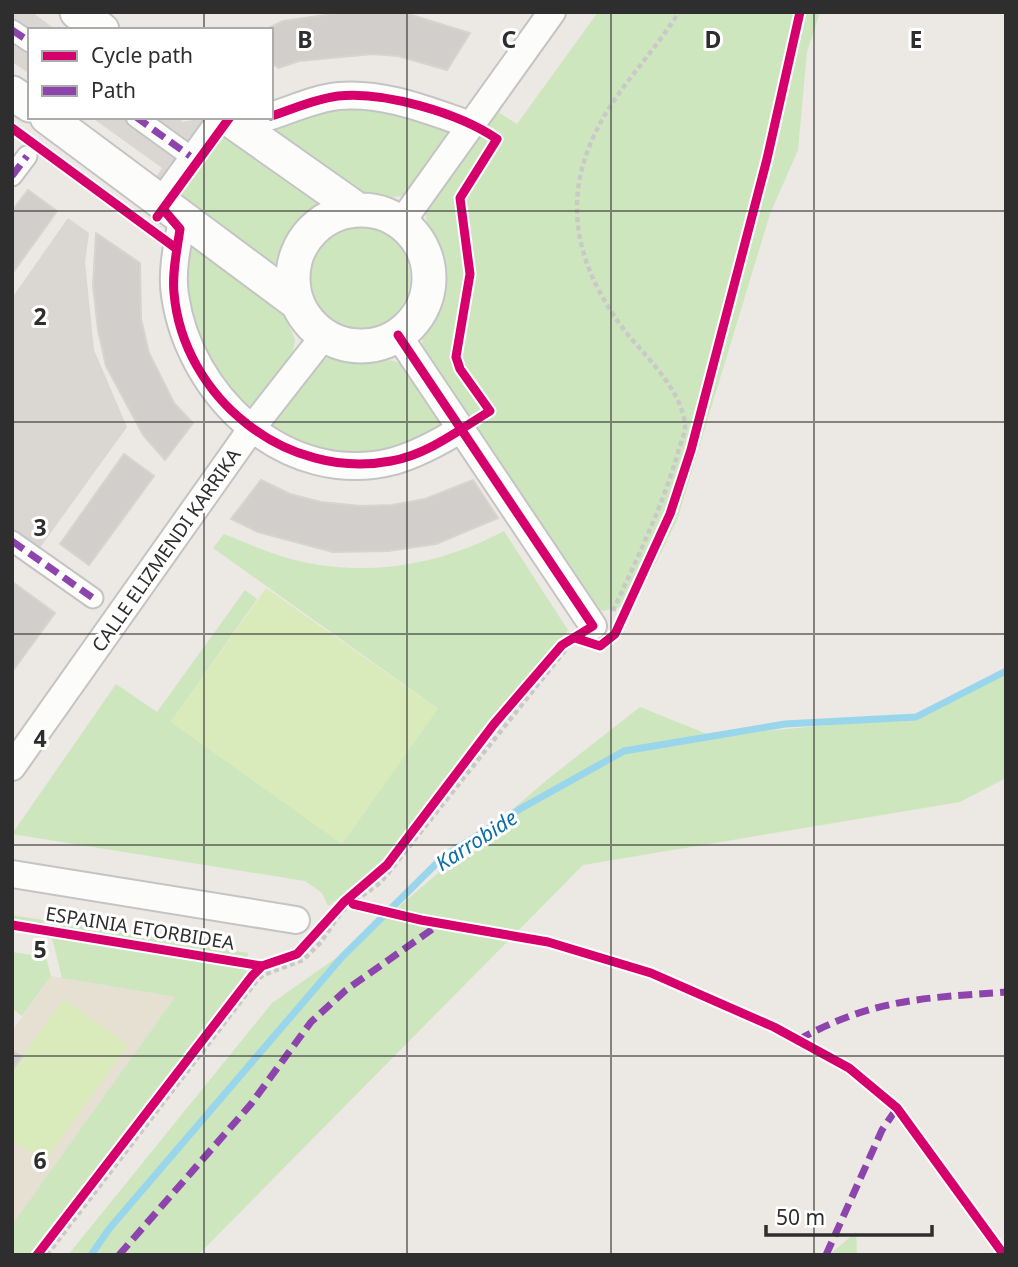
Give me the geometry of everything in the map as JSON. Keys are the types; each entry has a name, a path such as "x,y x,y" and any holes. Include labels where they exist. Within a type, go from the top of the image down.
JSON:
{"street":[{"path":"77,12 99,28"},
{"path":"401,223 552,12"},
{"path":"12,30 28,42"},
{"path":"12,93 28,104"},
{"path":"273,114 339,96 370,97 400,101 471,125"},
{"path":"50,119 174,204 297,303 308,321 324,336 342,344 361,347 380,344 398,335 414,321 425,302 429,280 421,248 401,223 381,212 358,209 337,214 318,224 304,240 293,271 297,303"},
{"path":"138,119 190,156"},
{"path":"358,209 245,121 190,156 174,204 174,293 183,333 196,364 215,394 252,428 282,446 316,459 351,465 392,461 430,448 461,429"},
{"path":"12,176 26,156"},
{"path":"398,335 591,629"},
{"name":"CALLE ELIZMENDI KARRIKA","path":"12,767 252,428 324,336"},
{"path":"12,541 93,598"},
{"name":"ESPAINIA ETORBIDEA","path":"12,874 296,920"}],"path":[{"path":"47,1255 255,983 262,975 303,960 321,942 342,911 381,882 591,629 656,517 686,425 676,396 601,299 576,234 581,170 595,133 679,12"},
{"path":"691,450 697,426"},
{"path":"678,488 687,463"},
{"path":"37,1255 252,976 262,966 297,954 344,902 387,865 494,724 562,646 591,629"}],"shaded area":[{"path":"12,12 32,12 53,28 28,28 28,73 12,62"},
{"path":"94,119 179,119 183,122 207,119 171,195 153,182 162,168"},
{"path":"68,218 89,233 85,262 94,350 127,427 34,556 12,541 12,298"},
{"path":"51,976 175,997 12,1225 12,1031"}],"green space":[{"path":"598,12 820,12 807,52 798,150 770,214 677,520 636,603 603,611 585,602 422,355 423,338 442,299 445,279 425,206 490,107 517,124"},
{"path":"345,103 446,124 449,134 414,188 402,196 382,198 362,195 266,128"},
{"path":"225,127 325,201 306,214 292,230 282,248 276,270 175,198"},
{"path":"359,227 379,231 395,242 406,258 410,278 406,298 395,314 379,325 359,329 339,325 323,314 312,298 308,278 312,258 323,242 339,231"},
{"path":"187,239 279,305 295,340 291,361 250,410 226,395 185,304"},
{"path":"325,358 354,364 388,360 400,363 406,367 442,426 417,445 341,455 276,433 271,422 314,361"},
{"path":"504,531 568,630 472,744 391,854 374,872 328,906 322,893 305,881 12,834 116,684 157,712 245,590 257,599 171,722 342,843 437,708 213,548 224,534 295,560 348,568 375,568 429,560 480,543"},
{"path":"266,588 438,709 342,844 171,722"},
{"path":"1006,668 1006,778 960,802 583,865 198,1255 68,1255 272,1003 353,946 548,779 640,707 712,736 915,717"},
{"path":"12,915 248,953 247,959 12,921"},
{"path":"52,938 244,969 247,972 31,1255 12,1255 12,1225 175,997 62,978"},
{"path":"12,952 46,957 51,976 22,1016 12,1009"},
{"path":"64,999 128,1045 44,1162 12,1140 12,1070"},
{"path":"856,1232 857,1255 829,1255"}],"building":[{"path":"402,12 470,33 447,70 398,56 373,54 299,61 279,68 273,64 273,28 269,28 283,21 340,13"},
{"path":"28,190 57,211 12,274 12,211"},
{"path":"96,233 140,263 141,319 149,353 174,403 193,423 165,460 143,435 106,366 98,330 93,286"},
{"path":"124,454 154,476 89,565 60,544"},
{"path":"261,480 290,494 321,502 361,506 392,505 425,499 473,480 498,518 436,544 388,551 333,552 258,532 231,519"},
{"path":"14,583 55,613 12,672 12,586"},
{"path":"12,1050 22,1057 12,1070"}],"waterway":[{"name":"Karrobide","path":"91,1255 109,1229 342,957 443,857 520,809 624,751 785,724 916,717 1006,671"}],"marked path":[{"path":"12,30 28,41"},
{"path":"139,119 190,156"},
{"path":"12,176 27,156"},
{"path":"12,541 93,598"},
{"path":"119,1255 251,1104 311,1022 346,990 441,923"},
{"path":"798,1040 825,1026 874,1008 923,999 1006,992"},
{"path":"826,1255 882,1130 897,1108"}],"cycle path":[{"path":"575,638 600,646 615,634 670,514 691,450 767,159 800,12"},
{"path":"163,209 180,229 174,269 174,293 182,331 197,366 219,398 247,424 279,444 314,458 352,464 391,461 430,448 490,411 460,369 456,357 470,274 460,198 497,139 481,129 442,113 377,97 329,97 273,115"},
{"path":"157,217 229,119"},
{"path":"12,128 177,249"},
{"path":"37,1255 252,976 262,966 297,954 344,902 387,865 494,724 562,645 593,626 398,335"},
{"path":"353,904 421,920 548,942 651,973 774,1027 849,1068 897,1108 1004,1255"},
{"path":"12,925 262,966"}]}
